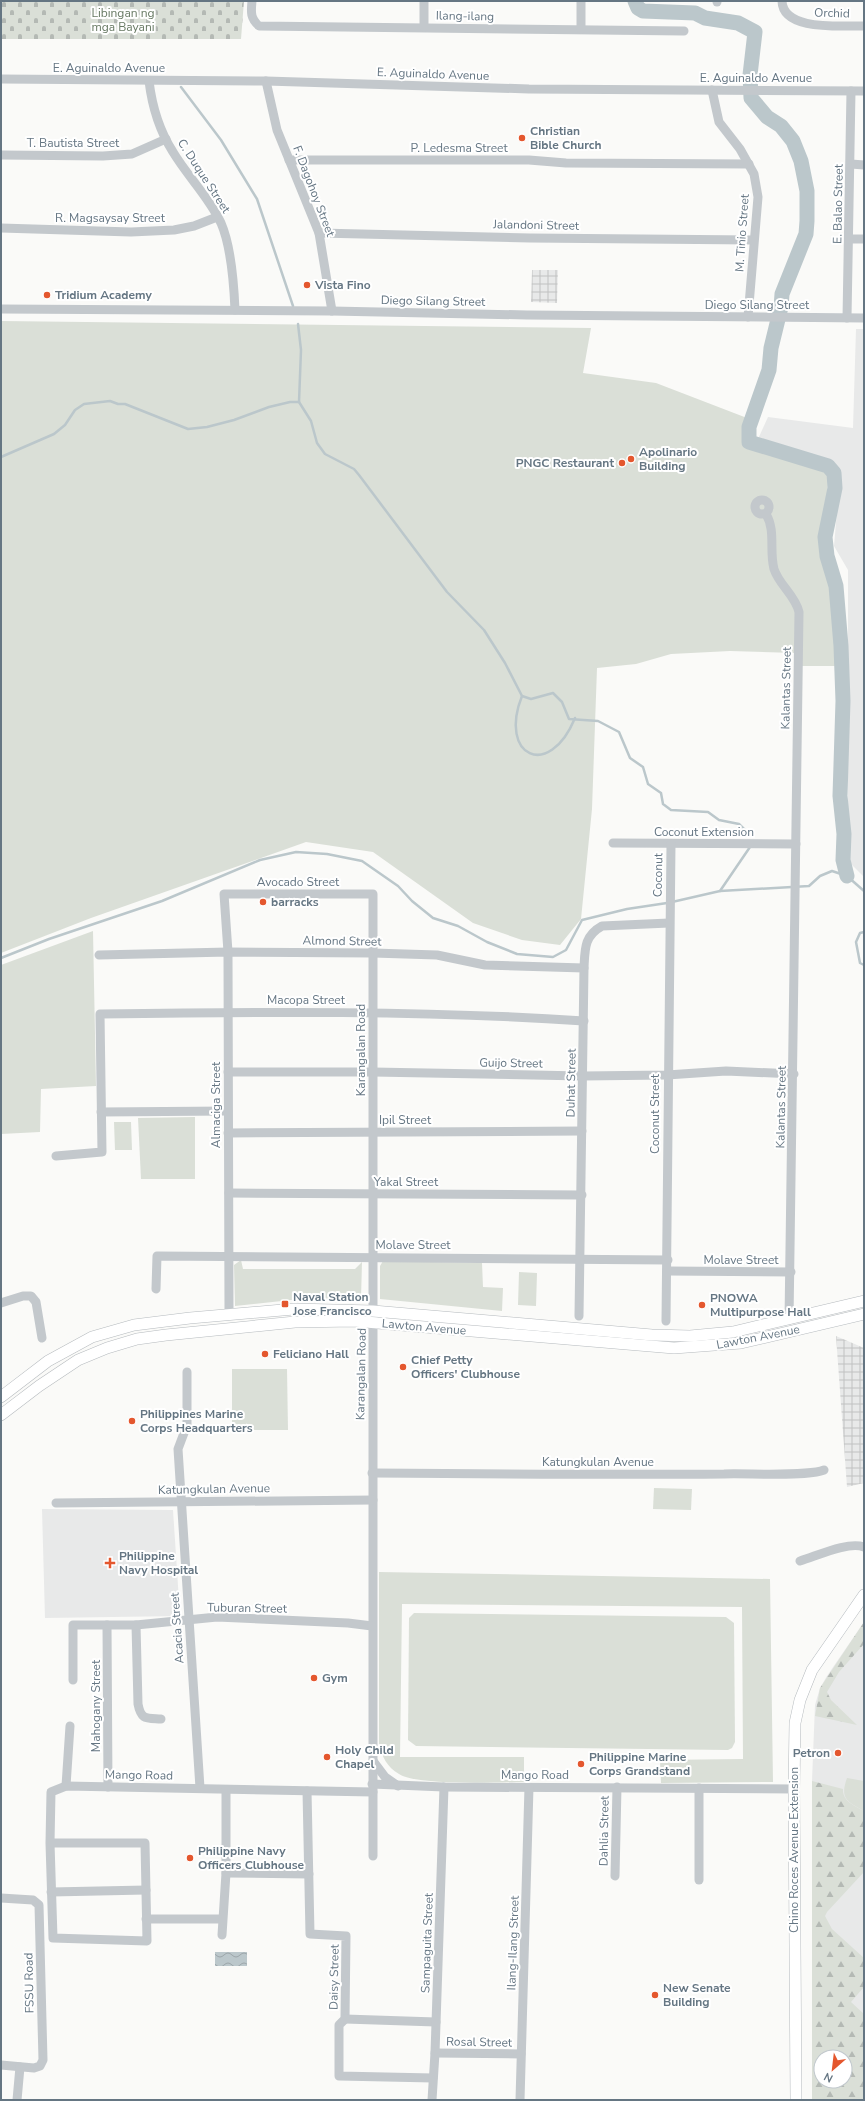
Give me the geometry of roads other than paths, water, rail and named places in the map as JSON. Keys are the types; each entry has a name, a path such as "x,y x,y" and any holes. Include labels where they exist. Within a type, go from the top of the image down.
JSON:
{"main road":[{"name":"Lawton Avenue","path":"1,1397 48,1362 92,1337 134,1325 294,1310 373,1311 652,1335 713,1334 789,1320 864,1301"},
{"name":"Lawton Avenue","path":"1,1414 78,1360 107,1348 137,1339 295,1322 354,1321 674,1348 741,1343 864,1314"},
{"path":"844,1319 864,1321"},
{"name":"Chino Roces Avenue Extension","path":"796,2100 795,1723 803,1691 818,1660 864,1595"}],"street":[{"name":"Ilang-ilang","path":"252,1 251,15 254,22 259,26 684,31"},
{"path":"424,1 424,27"},
{"path":"581,1 581,29"},
{"name":"Orchid","path":"782,4 791,17 803,24 864,26"},
{"name":"E. Aguinaldo Avenue","path":"1,79 266,81 529,89 864,91"},
{"name":"C. Duque Street","path":"149,81 152,101 160,129 173,153 201,190 221,224 228,250 234,286 235,310"},
{"name":"F. Dagohoy Street","path":"266,81 278,130 319,233 332,311"},
{"name":"M. Tinio Street","path":"712,90 719,122 754,174 758,197 753,240 748,317"},
{"name":"E. Balao Street","path":"847,318 851,164 851,90"},
{"name":"T. Bautista Street","path":"1,155 102,156 132,154 166,139"},
{"name":"P. Ledesma Street","path":"289,160 529,160 566,163 748,164"},
{"path":"851,164 864,165"},
{"name":"R. Magsaysay Street","path":"1,228 131,232 174,230 194,226 217,217"},
{"name":"Jalandoni Street","path":"319,233 530,238 753,240"},
{"path":"849,239 864,239"},
{"name":"Diego Silang Street","path":"1,309 332,311 764,318 864,318"},
{"name":"Kalantas Street","path":"766,514 772,524 775,570 793,596 800,612 789,1320"},
{"name":"Coconut Extension","path":"613,843 796,844"},
{"name":"Coconut","path":"669,906 671,844"},
{"name":"Avocado Street","path":"224,894 373,894"},
{"name":"Almaciga Street","path":"224,894 228,952 229,1315"},
{"name":"Karangalan Road","path":"373,894 373,1856"},
{"name":"Coconut Street","path":"666,1321 668,1272 667,1075 669,906"},
{"name":"Duhat Street","path":"579,1316 582,1194 584,968 587,941 594,930 612,924 669,923"},
{"name":"Almond Street","path":"99,955 228,952 373,953 437,955 485,964 584,968"},
{"name":"Macopa Street","path":"101,1112 100,1014 373,1012 491,1015 584,1021"},
{"name":"Guijo Street","path":"228,1072 373,1072 583,1076 667,1075 726,1071 794,1074"},
{"path":"56,1156 102,1152 101,1112 228,1111"},
{"name":"Ipil Street","path":"228,1133 582,1131"},
{"name":"Yakal Street","path":"229,1193 582,1194"},
{"name":"Molave Street","path":"156,1289 157,1256 229,1255 668,1260"},
{"name":"Molave Street","path":"668,1272 790,1272"},
{"path":"1,1303 23,1296 31,1296 36,1302 42,1338"},
{"name":"Acacia Street","path":"187,1372 187,1425 178,1449 200,1788"},
{"name":"Katungkulan Avenue","path":"372,1473 705,1474 813,1472 824,1470"},
{"name":"Katungkulan Avenue","path":"56,1503 373,1500"},
{"path":"800,1561 849,1546 858,1545 864,1547"},
{"name":"Tuburan Street","path":"73,1680 73,1625 136,1625 189,1621 217,1617 348,1623 372,1626"},
{"name":"Mahogany Street","path":"107,1625 108,1787"},
{"path":"136,1625 138,1704 140,1714 142,1717 161,1719"},
{"path":"50,1843 144,1843 147,1941 53,1938 50,1843 51,1792 66,1786 70,1726"},
{"path":"373,1761 385,1777 398,1786"},
{"name":"Mango Road","path":"66,1786 308,1791 398,1786 794,1789"},
{"name":"Sampaguita Street","path":"432,2100 444,1787"},
{"name":"Ilang-Ilang Street","path":"520,2100 529,1787"},
{"name":"Dahlia Street","path":"615,1876 617,1788"},
{"path":"699,1788 699,1880"},
{"path":"222,1935 226,1873 226,1790"},
{"name":"Daisy Street","path":"308,1791 310,1934 346,1936 345,2019 339,2025 339,2076 433,2078"},
{"path":"226,1873 309,1874"},
{"path":"51,1892 146,1890"},
{"name":"FSSU Road","path":"1,1898 36,1901 39,1905 43,2060 40,2066 34,2068 20,2067"},
{"path":"146,1919 222,1919"},
{"path":"345,2019 436,2022"},
{"name":"Rosal Street","path":"435,2053 522,2054"},
{"path":"1,2065 20,2067 17,2100"}],"water":[{"path":"215,1952 247,1952 247,1966 215,1966"}],"waterway":[{"path":"635,1 638,8 643,11 695,13 705,18 738,23 755,32 750,75 751,98 767,117 781,126 793,141 801,161 807,191 806,234 782,294 781,307 771,348 769,370 749,427 749,442 828,466 834,473 835,488 825,537 827,556 836,586 841,646 843,701 840,796 844,834 843,860 847,876"},
{"path":"181,87 221,140 257,199 293,306"},
{"path":"298,324 301,350 299,402"},
{"path":"1,457 54,434 65,425 75,410 84,404 110,401 118,404 125,404 188,429 207,427 234,420 269,407 290,402 299,402 311,421 317,443 325,454 354,469 359,475 447,592 484,630 505,663 522,696 531,699 553,693 562,702 569,719 598,721 619,732 630,758 643,767 648,784 661,793 663,804 671,810 708,812 719,820 739,824 749,834"},
{"path":"522,696 516,717 516,734 521,746 530,753 540,755 552,750 564,738 575,718"},
{"path":"720,891 750,847"},
{"path":"1,958 49,939 162,901 260,860 296,852 327,854 362,861 398,886 412,901 433,918 458,926 487,942 517,954 553,957 566,950 582,920 627,909 667,903"},
{"path":"672,902 720,891 809,886 820,876 832,871 847,876 864,891"},
{"path":"864,932 860,933 856,942 860,963 864,965"}],"place":[{"name":"Christian Bible Church","path":"522,138"},
{"name":"Vista Fino","path":"307,285"},
{"name":"Tridium Academy","path":"47,295"},
{"name":"Apolinario Building","path":"631,459"},
{"name":"PNGC Restaurant","path":"622,463"},
{"name":"barracks","path":"263,902"},
{"name":"Naval Station Jose Francisco","path":"285,1304"},
{"name":"PNOWA Multipurpose Hall","path":"702,1305"},
{"name":"Feliciano Hall","path":"265,1354"},
{"name":"Chief Petty Officers' Clubhouse","path":"403,1367"},
{"name":"Philippines Marine Corps Headquarters","path":"132,1421"},
{"name":"Philippine Navy Hospital","path":"110,1563"},
{"name":"Gym","path":"314,1678"},
{"name":"Petron","path":"838,1753"},
{"name":"Holy Child Chapel","path":"327,1757"},
{"name":"Philippine Marine Corps Grandstand","path":"581,1764"},
{"name":"Philippine Navy Officers Clubhouse","path":"190,1858"},
{"name":"New Senate Building","path":"655,1995"}],"park label":[{"name":"Libingan ng mga Bayani","path":"123,20"}]}
